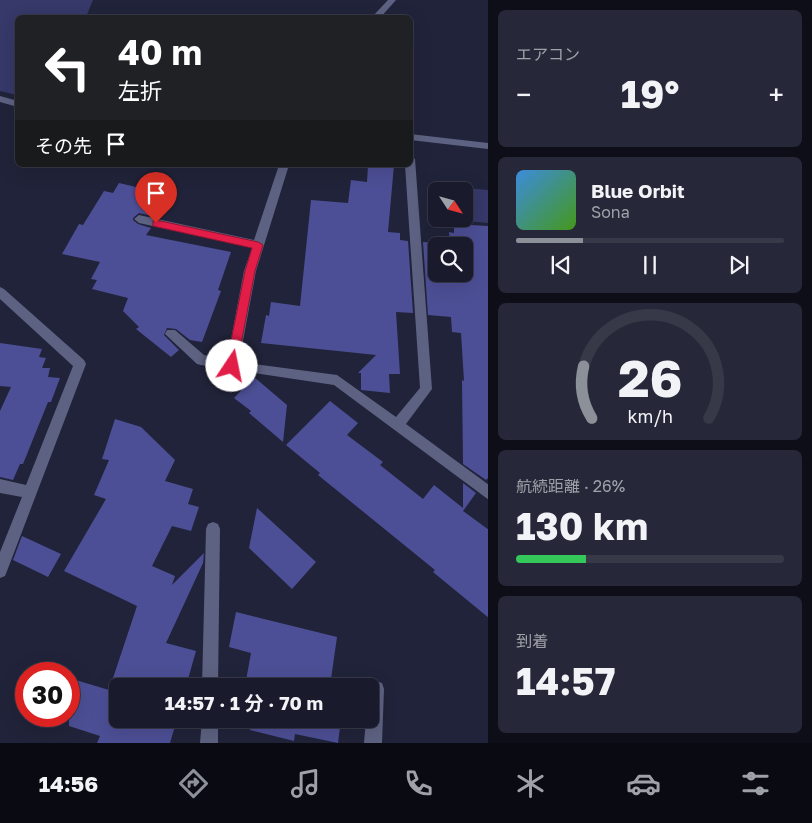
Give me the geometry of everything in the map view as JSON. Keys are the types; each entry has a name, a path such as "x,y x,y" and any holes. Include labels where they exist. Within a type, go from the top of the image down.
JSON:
{"street":[{"path":"378,15 392,0"},
{"path":"0,99 15,103"},
{"path":"413,136 488,146"},
{"path":"232,366 250,271 283,167"},
{"path":"398,425 426,389 411,167"},
{"path":"139,219 258,245"},
{"path":"0,292 80,364 0,571"},
{"path":"171,334 201,360 337,380 488,494"},
{"path":"0,486 30,492"},
{"path":"210,678 214,529"},
{"path":"209,743 210,728"},
{"path":"374,743 375,728"}],"shaded area":[{"path":"0,0 93,0 87,15 15,15 15,95 0,91"},
{"path":"473,189 488,190 488,223 473,222"}],"building":[{"path":"368,167 394,167 388,232 400,233 400,240 408,241 413,313 396,312 400,374 389,374 390,393 361,390 361,373 358,373 376,355 261,343 266,315 269,316 271,302 300,306 311,200 348,203 351,180 367,182"},
{"path":"119,183 170,195 157,217 139,213 133,218 138,224 151,228 146,235 231,252 218,290 221,291 202,342 190,340 176,329 167,328 164,335 179,350 171,357 136,329 139,327 123,311 128,298 92,289 97,280 91,279 100,262 62,254 79,224 83,225 104,191 113,193"},
{"path":"473,225 488,226 488,478 486,480 463,464 462,380 464,381 461,333 452,332 451,317 428,315 423,242 428,242 428,282 473,282 473,237 449,237 449,232 454,233 454,228 472,228"},
{"path":"0,343 42,349 39,357 46,358 42,368 50,368 48,377 60,378 51,402 48,402 23,464 20,464 13,480 0,477 0,411 11,387 0,386"},
{"path":"254,377 287,405 283,442 249,413 251,411 234,398"},
{"path":"330,401 358,423 347,435 383,462 380,465 423,499 434,485 463,508 463,483 476,493 463,511 488,529 488,617 433,572 435,570 318,475 320,473 286,445"},
{"path":"115,419 141,427 175,460 165,481 193,489 188,504 199,507 191,531 172,526 152,566 175,576 172,585 204,553 203,563 166,643 196,651 188,678 113,678 137,606 64,571 106,499 94,495 109,460 102,459"},
{"path":"257,508 316,562 292,589 249,548"},
{"path":"22,536 61,554 48,577 13,560"},
{"path":"236,612 337,637 331,678 246,678 251,653 229,647"},
{"path":"80,681 109,690 109,728 174,728 170,743 97,743 100,736 72,727 80,727"},
{"path":"250,728 340,728 338,743 295,734 294,741 250,730"}],"route":[{"path":"156,223 258,245 250,271 232,366"}]}
